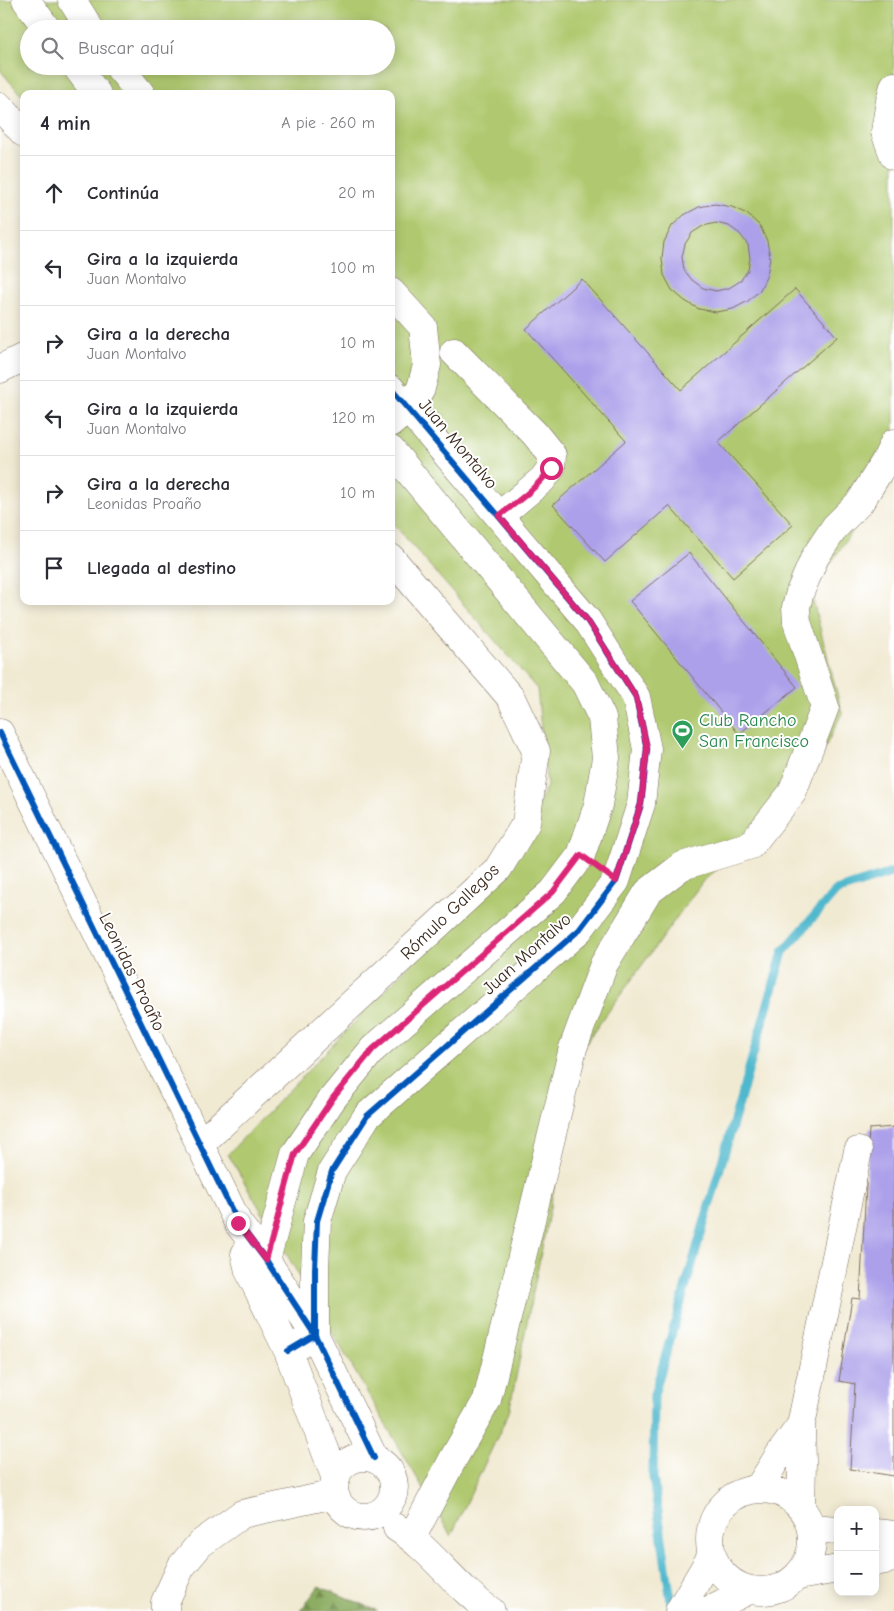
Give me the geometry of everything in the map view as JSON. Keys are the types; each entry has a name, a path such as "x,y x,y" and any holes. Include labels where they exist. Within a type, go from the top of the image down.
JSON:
{"street":[{"path":"26,0 41,20"},
{"path":"72,0 84,20"},
{"path":"82,75 93,90"},
{"path":"894,86 885,132 894,156"},
{"path":"0,107 20,129"},
{"path":"395,296 423,327 428,365 421,388 397,407"},
{"path":"454,352 534,433 552,456 551,468 543,479 499,516"},
{"path":"0,369 20,359"},
{"name":"Juan Montalvo","path":"315,1335 317,1221 332,1171 367,1116 579,930 616,881 641,804 647,748 636,697 587,620 499,516 397,407"},
{"path":"412,1537 487,1400 573,1048 604,964 648,892 682,866 751,845 792,793 824,707 797,622 796,607 800,592 815,558 835,528 860,502 886,460 894,443"},
{"name":"Juan Montalvo","path":"258,1265 295,1154 333,1098 373,1049 553,892 581,855 598,805 606,758 602,718 585,683 395,455"},
{"name":"Rómulo Gallegos","path":"199,1145 498,869 526,823 536,751 511,698 395,563"},
{"name":"Leonidas Proaño","path":"0,733 258,1265 335,1487"},
{"path":"581,855 616,881"},
{"path":"817,1522 782,1493 758,1489 742,1492 729,1500 718,1511 712,1524 710,1540 712,1555 720,1571 733,1582 749,1590 766,1591 784,1586 798,1576 808,1562 817,1522 802,1462 801,1426 858,1151"},
{"name":"Leonidas Proaño","path":"258,1265 315,1335 374,1458"},
{"path":"288,1351 315,1335"},
{"path":"758,1489 779,1455 801,1426"},
{"path":"374,1458 382,1462 392,1474 394,1482 384,1506 366,1516 355,1515 346,1511 339,1503 335,1487 342,1466 352,1459 374,1458"},
{"path":"165,1611 165,1602 181,1567 200,1544 242,1514 335,1487"},
{"path":"384,1506 455,1582 491,1611"},
{"path":"879,1533 894,1535"},
{"path":"679,1611 712,1555"},
{"path":"879,1561 894,1558"},
{"path":"798,1576 834,1570"},
{"path":"708,1611 749,1590"}],"green space":[{"name":"Club Rancho San Francisco","path":"0,0 894,0 894,467 811,593 842,713 798,802 703,881 582,1048 509,1412 451,1536 228,1154 514,856 547,786 537,689 395,526 395,90 20,90 20,93 0,70"},
{"path":"319,1586 378,1611 300,1611"}],"building":[{"path":"715,204 732,207 747,214 760,226 767,241 770,258 767,275 760,290 748,301 733,309 716,312 699,309 685,301 672,290 664,275 662,258 664,242 672,226 684,215 699,207","holes":["716,223 729,226 740,234 748,245 750,258 748,270 740,281 729,288 716,291 703,288 692,280 684,270 682,257 685,244 692,233 703,226"]},
{"path":"582,279 681,390 795,289 837,337 718,442 793,525 733,578 669,506 605,562 553,505 626,441 526,329"},
{"path":"689,553 797,687 739,734 630,601"},
{"path":"894,1127 894,1476 850,1469 855,1384 839,1381 852,1298 860,1299 869,1129"}],"waterway":[{"path":"672,1608 653,1477 654,1395 783,952 836,891 894,872"}],"cycle path":[{"path":"288,1351 315,1335 317,1221 332,1171 367,1116 579,930 616,881 641,804 647,749 636,697 587,620 395,394"},
{"path":"0,733 238,1223 266,1260 315,1335 374,1458"}],"place":[{"name":"Club Rancho San Francisco","path":"683,749"}],"route":[{"path":"238,1223 266,1260 295,1154 333,1098 373,1049 553,892 581,855 616,881 641,804 647,748 636,697 587,620 499,516 532,490 551,468"}]}
